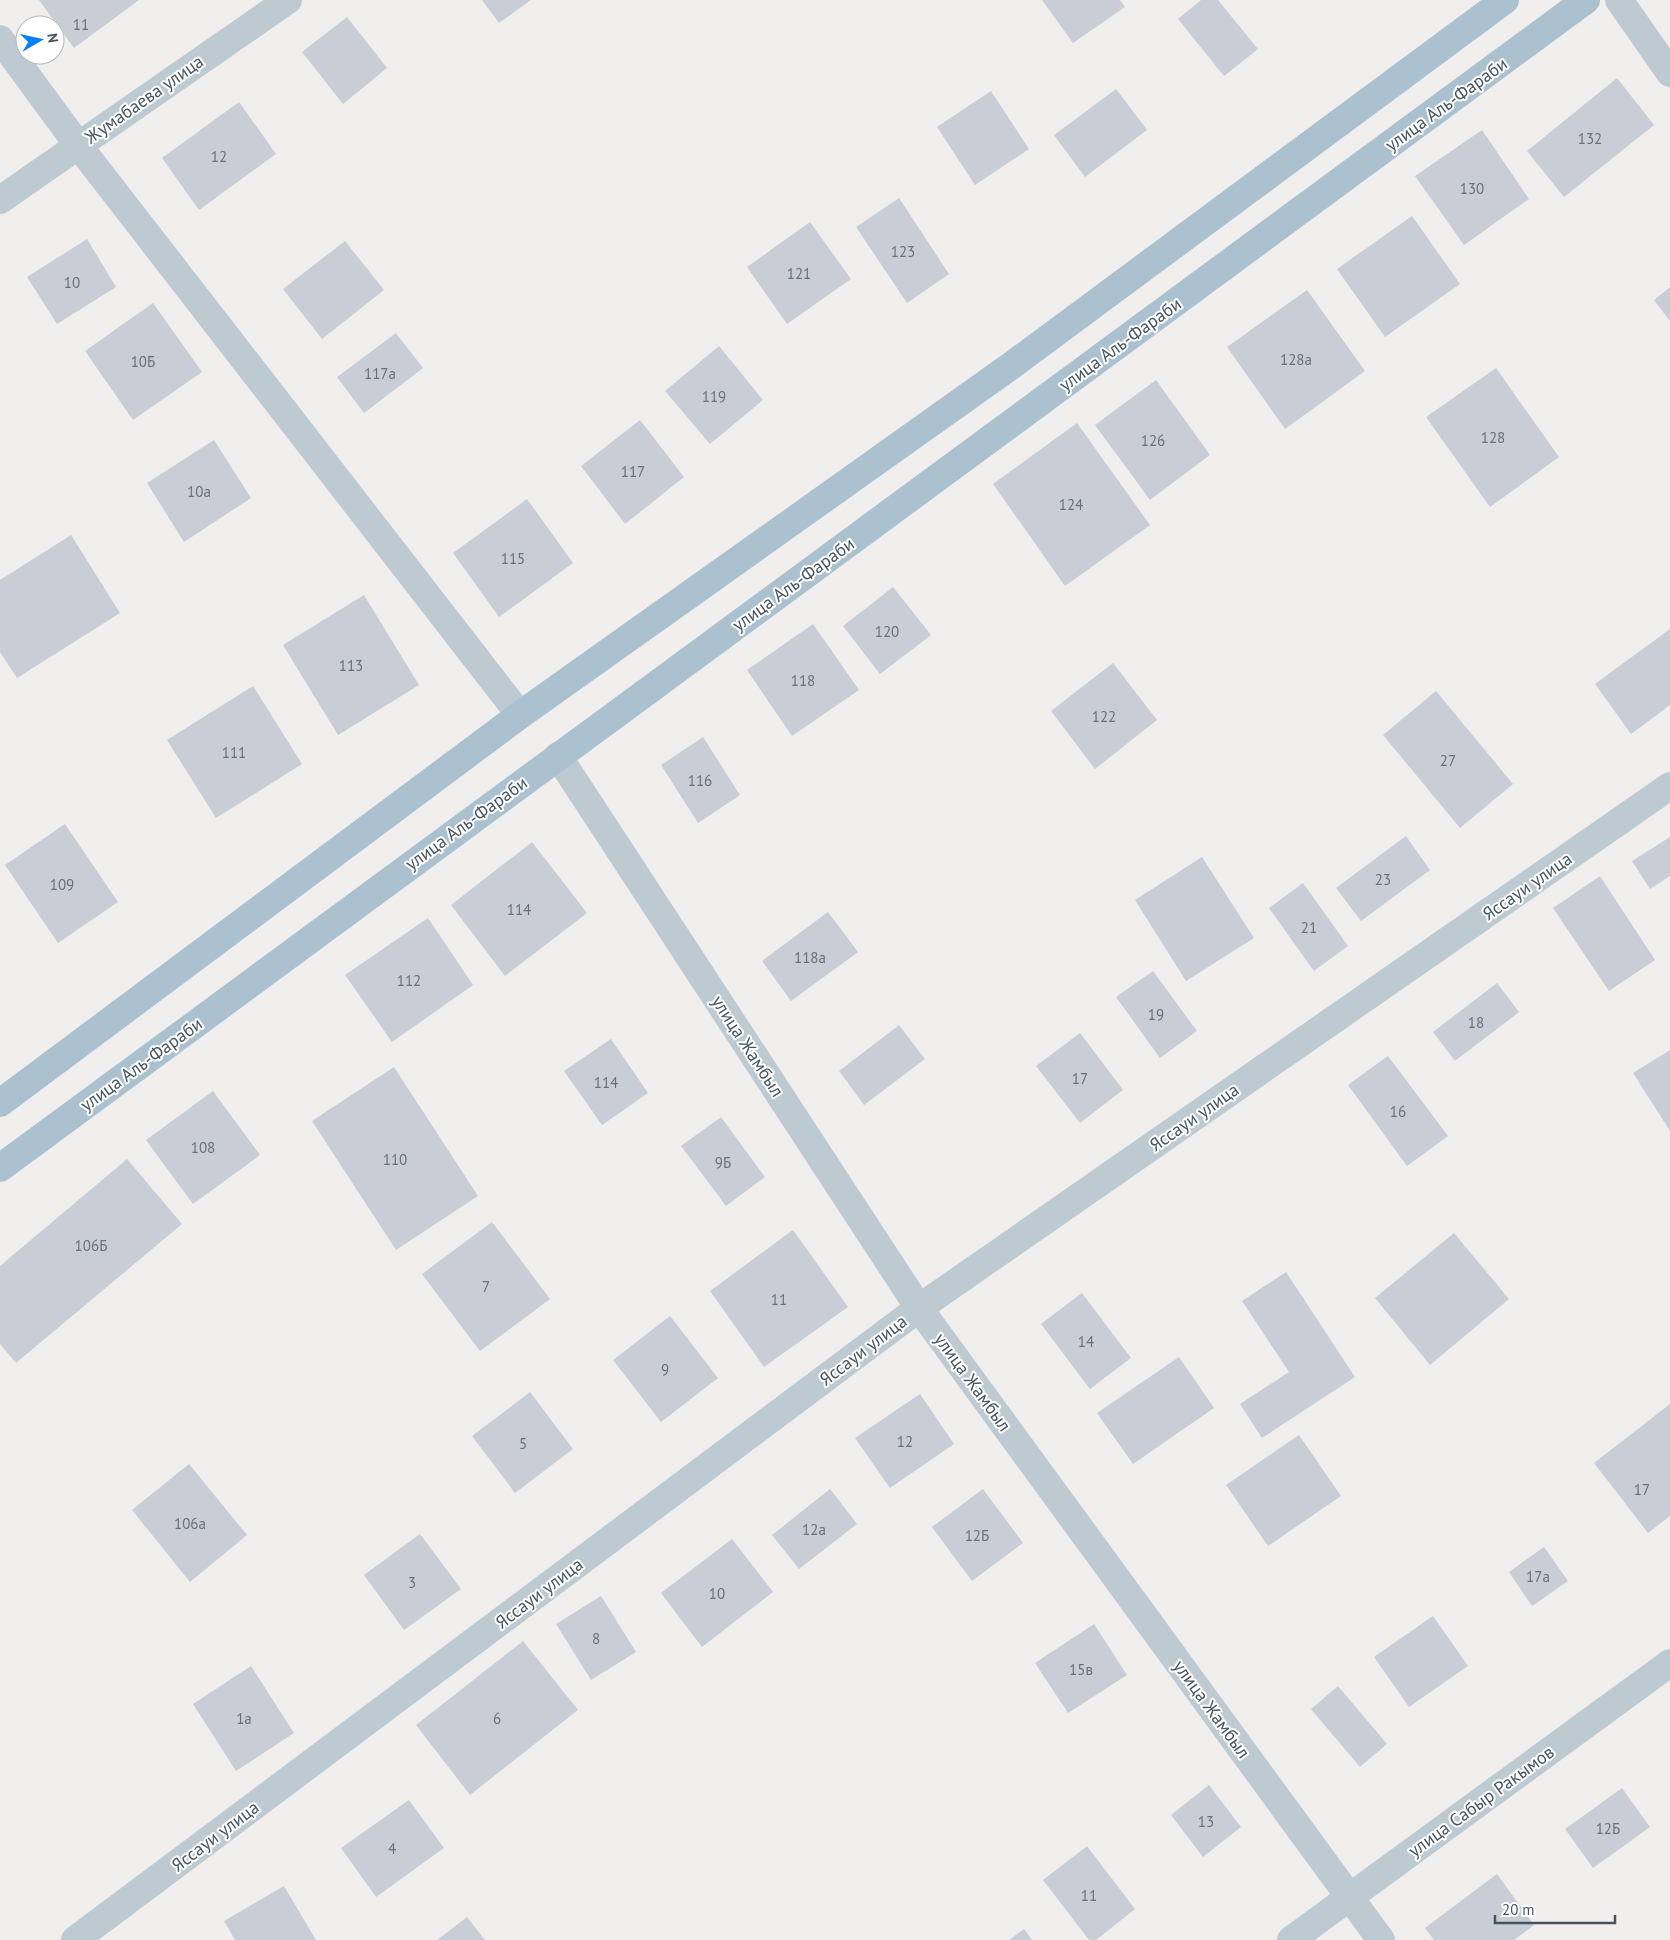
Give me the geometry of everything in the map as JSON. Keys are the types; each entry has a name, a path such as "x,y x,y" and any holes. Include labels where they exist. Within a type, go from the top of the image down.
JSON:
{"main road":[{"path":"0,1104 520,714 1008,368 1505,0"},
{"name":"улица Аль-Фараби","path":"0,1168 1586,0"}],"street":[{"name":"Жумабаева улица","path":"0,200 288,0"},
{"path":"1619,0 1670,73"},
{"path":"0,39 78,145 520,714"},
{"name":"улица Жамбыл","path":"558,756 920,1308 1381,1940"},
{"name":"Яссауи улица","path":"75,1940 920,1308 1670,786"},
{"name":"улица Сабыр Ракымов","path":"1291,1940 1670,1663"}],"building":[{"path":"39,0 139,0 74,48 65,36 65,15 50,15"},
{"path":"482,0 531,0 499,23"},
{"path":"1042,0 1120,0 1125,7 1073,43"},
{"path":"1201,0 1218,0 1258,49 1224,76 1178,19"},
{"path":"347,17 387,68 343,104 302,52"},
{"path":"1617,78 1654,125 1564,197 1527,151"},
{"path":"1116,89 1147,130 1085,177 1054,135"},
{"path":"991,91 1029,149 975,185 937,127"},
{"path":"239,102 276,154 199,210 162,158"},
{"path":"1482,130 1529,199 1464,245 1415,176"},
{"path":"899,198 949,274 907,303 856,227"},
{"path":"1412,216 1460,284 1385,337 1337,269"},
{"path":"810,222 851,279 787,324 747,267"},
{"path":"87,239 116,287 57,324 27,277"},
{"path":"345,241 384,290 322,339 283,289"},
{"path":"1670,287 1670,321 1654,300"},
{"path":"1307,290 1365,371 1285,429 1227,347"},
{"path":"153,303 202,372 133,420 85,351"},
{"path":"396,333 423,368 364,413 337,377"},
{"path":"719,346 763,400 710,444 665,391"},
{"path":"1496,368 1559,457 1490,507 1426,417"},
{"path":"1156,380 1210,455 1150,500 1095,425"},
{"path":"640,420 684,477 625,524 581,466"},
{"path":"1077,423 1150,525 1065,586 993,484"},
{"path":"214,440 251,498 184,542 147,483"},
{"path":"527,499 573,563 499,617 453,553"},
{"path":"71,535 120,613 17,678 0,652 0,580"},
{"path":"893,587 931,635 880,674 843,626"},
{"path":"364,595 419,685 338,735 283,645"},
{"path":"813,624 859,690 792,736 747,670"},
{"path":"1670,629 1670,705 1631,734 1595,684"},
{"path":"1113,663 1157,720 1095,769 1051,711"},
{"path":"253,686 302,764 216,818 167,740"},
{"path":"1436,691 1513,784 1460,828 1383,735"},
{"path":"703,737 740,795 698,823 661,765"},
{"path":"65,824 118,902 58,943 5,865"},
{"path":"1406,836 1430,870 1361,921 1336,888"},
{"path":"1670,837 1670,876 1650,889 1632,861"},
{"path":"532,842 587,913 505,976 451,905"},
{"path":"1202,857 1254,938 1186,981 1135,900"},
{"path":"1600,876 1655,960 1609,991 1553,908"},
{"path":"1303,883 1348,946 1314,971 1269,908"},
{"path":"828,912 858,952 791,1001 762,961"},
{"path":"428,918 473,985 392,1042 345,975"},
{"path":"1153,971 1197,1031 1160,1058 1116,997"},
{"path":"1497,983 1519,1012 1455,1061 1433,1032"},
{"path":"899,1025 925,1059 864,1105 839,1071"},
{"path":"1080,1033 1123,1090 1080,1123 1036,1066"},
{"path":"611,1039 648,1093 602,1125 564,1071"},
{"path":"1670,1050 1670,1131 1633,1073"},
{"path":"1388,1056 1448,1136 1407,1166 1348,1085"},
{"path":"394,1067 478,1196 396,1250 312,1121"},
{"path":"213,1091 260,1155 193,1204 146,1140"},
{"path":"721,1117 765,1177 726,1206 681,1146"},
{"path":"127,1159 182,1224 16,1363 0,1344 0,1266"},
{"path":"492,1222 550,1299 480,1351 422,1274"},
{"path":"793,1230 848,1307 764,1367 710,1291"},
{"path":"1454,1233 1509,1299 1430,1365 1375,1298"},
{"path":"1286,1272 1355,1377 1262,1438 1240,1404 1289,1372 1242,1301"},
{"path":"1082,1293 1131,1358 1090,1389 1041,1324"},
{"path":"670,1316 718,1378 661,1422 613,1360"},
{"path":"1179,1357 1214,1408 1133,1464 1097,1413"},
{"path":"530,1392 573,1449 515,1493 472,1436"},
{"path":"920,1394 954,1444 890,1488 855,1438"},
{"path":"1670,1404 1670,1516 1648,1533 1594,1463"},
{"path":"1299,1435 1341,1496 1268,1546 1226,1485"},
{"path":"189,1464 247,1535 190,1582 132,1510"},
{"path":"830,1489 857,1524 799,1569 772,1535"},
{"path":"983,1489 1023,1543 972,1581 932,1527"},
{"path":"420,1534 461,1589 404,1630 364,1575"},
{"path":"732,1539 773,1592 702,1647 661,1593"},
{"path":"1544,1547 1568,1581 1532,1606 1509,1572"},
{"path":"601,1596 636,1652 591,1680 556,1624"},
{"path":"1433,1616 1468,1666 1409,1707 1374,1657"},
{"path":"1094,1624 1127,1675 1068,1713 1035,1663"},
{"path":"523,1641 578,1710 470,1795 416,1725"},
{"path":"251,1666 294,1733 236,1771 193,1704"},
{"path":"1338,1686 1387,1744 1360,1767 1311,1709"},
{"path":"1209,1785 1241,1827 1203,1857 1171,1815"},
{"path":"1622,1788 1650,1827 1593,1868 1565,1829"},
{"path":"409,1800 444,1848 376,1897 341,1848"},
{"path":"1087,1846 1135,1909 1096,1940 1089,1940 1043,1880"},
{"path":"1497,1874 1534,1925 1514,1940 1434,1940 1425,1928"},
{"path":"284,1886 316,1940 235,1940 224,1921"},
{"path":"467,1917 485,1940 437,1940"},
{"path":"1024,1929 1032,1940 1009,1940"}]}
